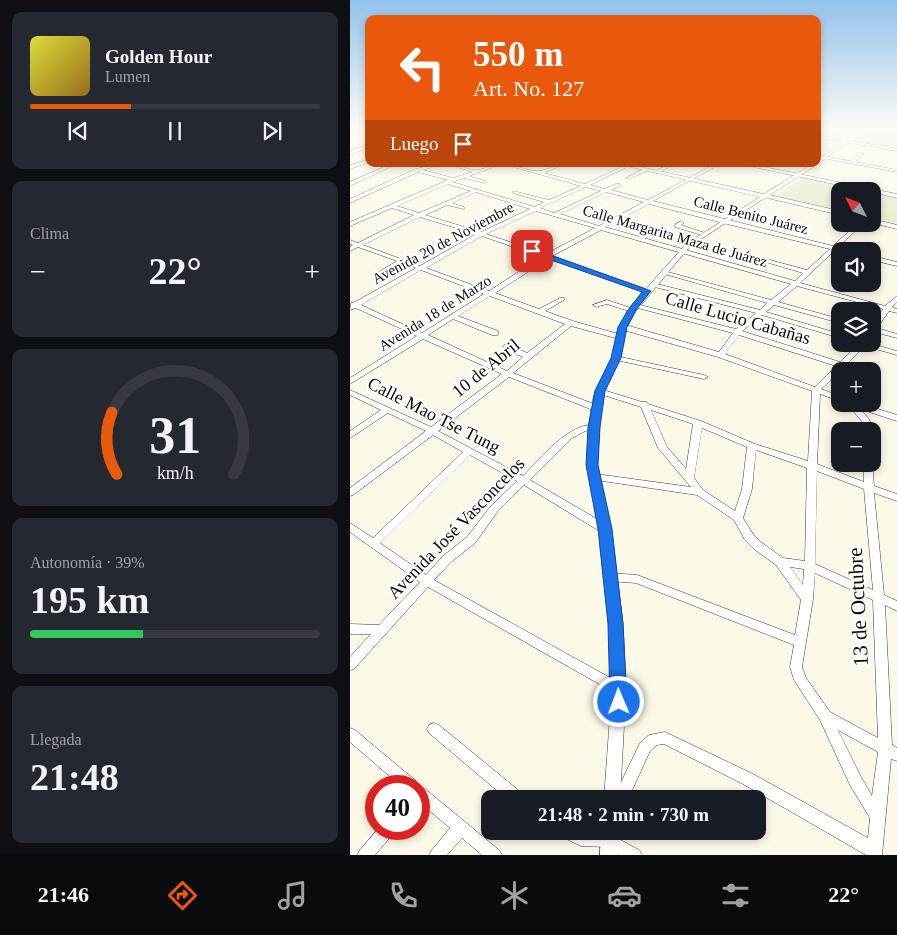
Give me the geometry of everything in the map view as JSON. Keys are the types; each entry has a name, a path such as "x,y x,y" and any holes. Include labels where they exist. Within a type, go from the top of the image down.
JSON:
{"street":[{"path":"350,184 383,169"},
{"path":"350,200 422,169"},
{"path":"470,169 478,171"},
{"path":"350,224 450,181 485,169"},
{"name":"Calle Benito Juárez","path":"524,169 725,222 831,247"},
{"path":"539,173 549,169"},
{"name":"Avenida 20 de Noviembre","path":"352,305 481,234 533,208 586,186 617,169"},
{"path":"642,169 831,211"},
{"path":"656,172 663,169"},
{"name":"Avenida 18 de Marzo","path":"350,382 548,256 709,169"},
{"path":"766,169 894,195 897,190"},
{"path":"613,790 619,689 616,624 609,577 605,529 596,477 592,465 596,408 600,391 616,358 621,332 634,308 688,245 808,169"},
{"name":"Calle Margarita Maza de Juárez","path":"418,170 475,191 604,227 682,252 897,311"},
{"path":"628,178 646,170"},
{"path":"464,176 483,182"},
{"path":"556,214 618,185"},
{"path":"350,249 419,215 475,191"},
{"path":"515,192 549,202"},
{"path":"447,203 462,208"},
{"path":"390,206 650,288 760,312 831,333"},
{"path":"681,222 677,226 705,234"},
{"path":"881,223 897,227"},
{"path":"841,242 852,232"},
{"path":"350,242 570,323 621,332 721,355 831,396"},
{"path":"721,355 736,332 831,252"},
{"path":"755,258 808,272"},
{"path":"881,260 897,264"},
{"path":"379,274 402,262"},
{"path":"664,273 831,318"},
{"path":"599,297 634,308"},
{"path":"881,317 897,298"},
{"path":"539,312 562,299"},
{"path":"596,305 607,302 634,308"},
{"path":"352,305 508,374 596,408"},
{"name":"Calle Lucio Cabañas","path":"634,308 736,332 831,362"},
{"path":"454,317 496,333"},
{"name":"10 de Abril","path":"350,493 508,374 570,323"},
{"path":"881,332 897,336"},
{"path":"507,347 528,356"},
{"path":"881,349 897,353"},
{"path":"844,362 855,352"},
{"path":"616,358 704,377"},
{"path":"624,790 644,747 654,739 665,738 748,779 874,852 877,817 854,780 825,716 800,680 796,667 807,599 810,566 816,390 831,375"},
{"path":"600,391 698,423 752,446 897,498"},
{"name":"Calle Mao Tse Tung","path":"350,392 386,411 432,431 525,481 605,529"},
{"path":"644,404 663,448 700,492 738,518 749,537 780,562 807,599"},
{"path":"350,435 386,411"},
{"path":"881,411 897,418"},
{"path":"689,479 698,423"},
{"name":"Avenida José Vasconcelos","path":"350,665 448,559 470,540 494,509 525,481 569,436 583,429 594,427"},
{"path":"738,518 747,489 752,446"},
{"path":"373,544 468,452"},
{"name":"13 de Octubre","path":"869,472 891,751 877,817"},
{"path":"596,477 700,492"},
{"path":"350,527 428,582 619,689"},
{"path":"780,562 810,566 897,606"},
{"path":"609,577 637,579 800,642"},
{"path":"350,629 382,630"},
{"path":"825,716 891,751"},
{"path":"434,729 507,790"},
{"path":"350,734 397,775"},
{"path":"430,802 494,855"},
{"path":"437,855 461,827"},
{"path":"366,855 379,840"},
{"path":"590,840 609,842 634,855"}],"green space":[{"path":"802,178 831,184 831,210 775,197"},
{"path":"881,195 897,198 897,225 881,222"}],"route":[{"path":"532,251 647,291 622,327 616,358 600,391 594,427 592,465 596,477 605,529 609,577 616,624 619,702"}]}
